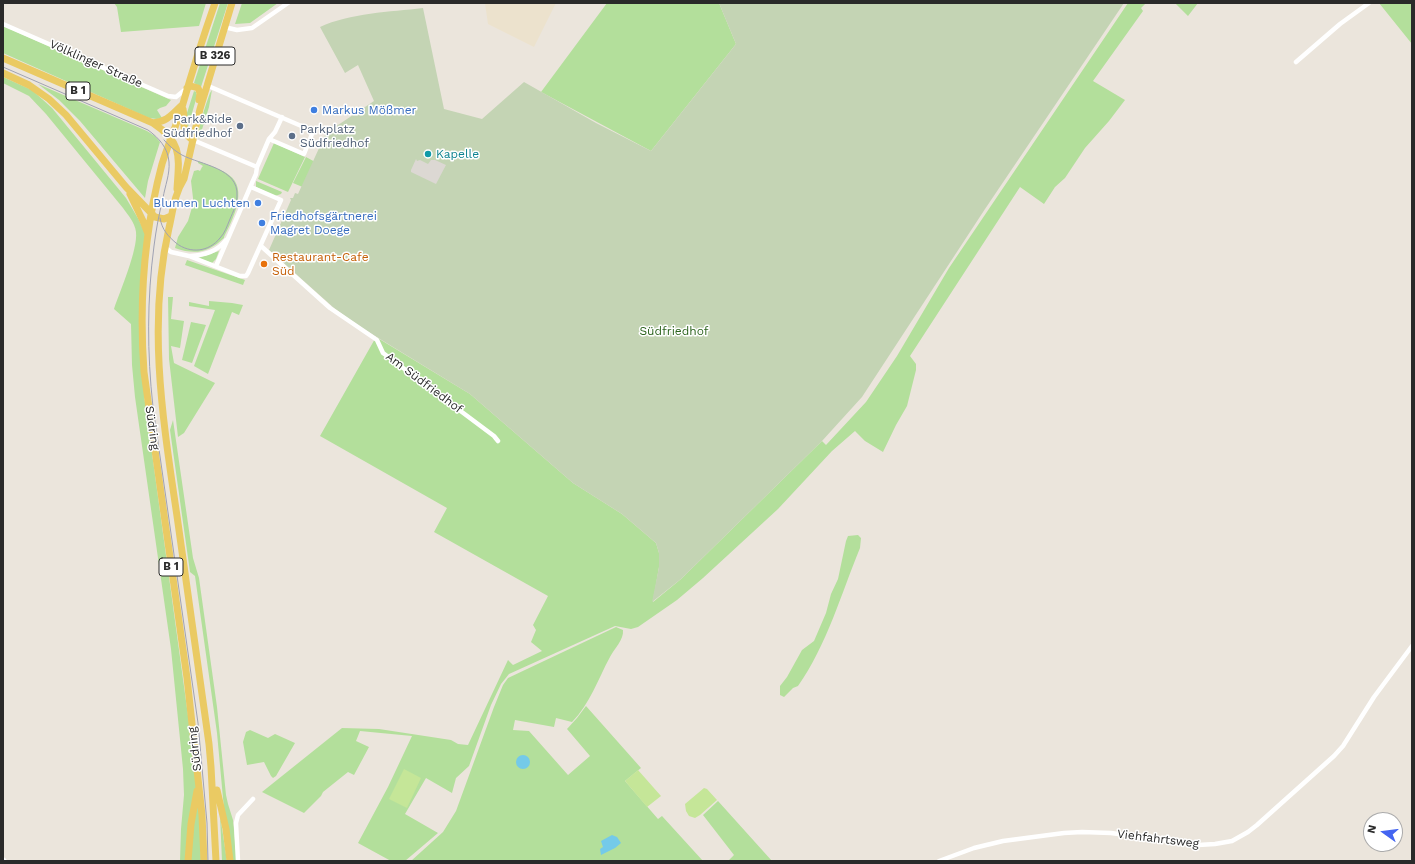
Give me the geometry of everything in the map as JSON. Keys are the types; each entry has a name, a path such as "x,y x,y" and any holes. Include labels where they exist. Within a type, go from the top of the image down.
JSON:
{"main road":[{"name":"Südring","path":"204,861 199,781 186,671 144,372 142,306 148,238 161,171 216,3"},
{"name":"Südring","path":"216,861 212,767 163,421 158,327 159,291 171,216 177,190 184,179 206,85 232,3"},
{"name":"B 1","path":"3,58 153,123 163,130 171,138 178,153 179,162 177,190"},
{"name":"B 1","path":"3,73 29,85 49,99 66,115 126,187 152,214"},
{"path":"187,88 191,86 198,88 200,93 200,109"},
{"path":"153,123 167,119 182,105"},
{"path":"182,105 184,114 184,129 187,135 193,140"},
{"name":"B 1","path":"126,187 143,221 148,238"},
{"path":"152,214 155,217 162,219 171,216"},
{"path":"212,767 226,829 230,861"},
{"path":"188,861 191,824 199,781"}],"street":[{"path":"224,27 237,30 252,28 288,3"},
{"path":"1296,62 1340,24 1369,3"},
{"name":"Völklinger Straße","path":"3,24 168,96 176,97 187,88"},
{"path":"206,85 306,128 311,131 312,134 304,154 270,139"},
{"path":"216,266 251,187 257,167 282,117"},
{"path":"193,140 257,167"},
{"path":"165,247 171,252 188,256 240,276 246,276 281,200 251,187"},
{"path":"188,256 211,252 228,239"},
{"name":"Am Südfriedhof","path":"260,246 330,308 377,340 383,353 459,409 494,436 498,441"},
{"name":"Viehfahrtsweg","path":"939,861 974,848 1003,841 1064,832 1112,833 1198,845 1232,841 1248,832 1334,756 1343,746 1378,692 1412,646"},
{"path":"238,861 236,823 238,815 253,799"}],"shaded area":[{"path":"485,3 556,3 534,47 488,24"},
{"path":"416,159 417,161 420,160 428,164 431,160 435,160 446,165 436,184 411,172"}],"green space":[{"path":"114,3 206,3 199,26 121,32 117,7"},
{"path":"220,3 228,3 201,87 194,83"},
{"path":"242,3 278,3 250,23 235,24"},
{"path":"607,3 719,3 736,44 651,151 541,92"},
{"name":"Südfriedhof","path":"719,3 1124,3 985,209 862,397 822,441 681,579 652,602 659,567 659,553 656,543 622,514 573,483 470,394 357,325 334,308 269,250 291,200 290,198 293,198 295,193 298,194 326,133 374,101 358,65 345,73 320,27 332,22 357,16 423,8 444,109 482,119 524,82 596,123 651,151 736,44"},
{"path":"1128,3 1146,3 1141,8 1143,11 1093,81 1125,100 1085,148 1065,178 1055,187 1044,204 1020,187 910,356 916,364 916,370 907,406 883,452 865,441 855,431 832,451 778,509 677,600 638,627 631,629 615,626 509,674 501,684 491,705 469,766 456,778 452,793 426,778 405,814 438,833 405,861 391,861 358,843 388,787 412,736 360,731 356,741 369,747 354,775 348,772 323,792 321,796 304,813 262,792 342,728 379,729 451,740 458,744 468,745 508,660 513,665 542,651 531,642 536,630 533,625 548,596 434,532 447,508 320,436 376,337 470,394 573,483 622,514 656,543 659,553 659,567 653,602 681,579 822,441 826,445 866,402 897,356 949,268"},
{"path":"1175,3 1198,3 1188,16"},
{"path":"1379,3 1412,3 1412,44"},
{"path":"3,26 171,100 166,106 157,110 162,118 149,118 3,53"},
{"path":"3,77 32,90 52,108 126,198 145,233 144,395 197,781 201,861 180,861 184,795 183,769 171,649 135,397 132,365 131,324 114,309 132,260 136,232 131,219 123,208 46,114 29,96 3,83"},
{"path":"38,84 147,131 155,136 160,142 148,181 145,198 80,121 59,100"},
{"path":"212,90 209,107 199,139 198,136 202,117"},
{"path":"194,91 196,92 197,96 188,127 188,132 186,116"},
{"path":"274,143 305,157 288,192 258,179"},
{"path":"306,157 317,163 305,188 293,183"},
{"path":"198,161 229,175 235,181 238,188 238,197 231,223 224,238 207,250 189,252 175,248 178,237 188,221 193,204 191,181 194,171 200,171 203,166 198,163"},
{"path":"256,181 282,192 281,194 275,196 256,187"},
{"path":"219,251 216,259 212,263 198,258"},
{"path":"187,260 245,280 243,285 185,265"},
{"path":"168,297 173,297 171,319 184,321 180,348 171,346 174,363 215,383 184,433 178,437 169,359"},
{"path":"209,301 243,305 239,315 232,312 208,374 194,366 215,310 189,306 189,302 209,306"},
{"path":"191,322 206,325 192,363 182,360"},
{"path":"173,420 193,558 199,578 217,707 226,795 233,820 237,861 232,861 224,809 217,733 195,576 190,572 170,430"},
{"path":"858,535 861,538 860,548 833,619 817,654 798,686 793,688 784,697 780,695 780,686 787,677 802,650 814,641 826,613 831,594 838,579 848,536"},
{"path":"616,627 623,630 622,637 589,699 572,722 556,718 554,727 515,720 513,730 529,731 568,775 590,756 567,729 586,706 641,768 625,781 658,819 662,816 703,861 411,861 443,832 456,811 494,707 503,685 508,678"},
{"path":"250,730 268,738 275,734 295,743 276,776 273,778 264,762 247,765 243,742 246,732"},
{"path":"404,769 421,778 407,808 389,799"},
{"path":"638,770 661,796 647,807 625,781"},
{"path":"704,788 707,789 717,800 695,818 689,816 686,811 685,804"},
{"path":"718,801 772,861 728,861 734,855 703,815"},
{"path":"220,815 227,861 222,861"}],"water":[{"path":"523,755 528,757 530,762 528,767 523,769 518,767 516,762 518,757"},
{"path":"612,835 617,837 621,843 615,848 601,855 600,849 603,847 601,841"}],"tram line":[{"path":"3,67 148,130 156,136 167,152 169,171 155,240 150,286 150,367 153,407 198,723 207,823 208,861"},
{"path":"160,218 162,226 170,238 181,247 193,250 205,249 216,243 223,234 235,208 237,196 236,187 232,179 225,173 182,155 164,140"}],"place":[{"name":"Markus Mößmer","path":"314,110"},
{"name":"Park&Ride Südfriedhof","path":"240,126"},
{"name":"Parkplatz Südfriedhof","path":"292,136"},
{"name":"Kapelle","path":"428,154"},
{"name":"Blumen Luchten","path":"258,203"},
{"name":"Friedhofsgärtnerei Magret Doege","path":"262,223"},
{"name":"Restaurant-Cafe Süd","path":"264,264"}]}
